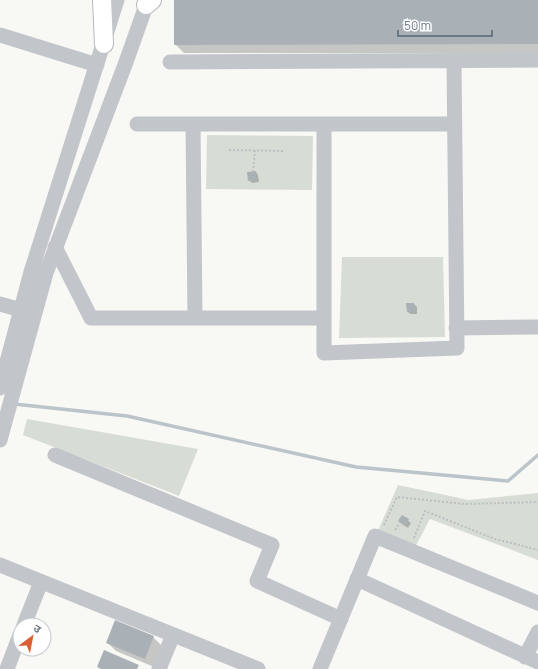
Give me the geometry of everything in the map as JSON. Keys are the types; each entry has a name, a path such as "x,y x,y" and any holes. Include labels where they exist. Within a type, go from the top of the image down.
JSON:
{"main road":[{"path":"102,0 104,44"}],"street":[{"path":"0,440 6,417 7,381 21,310 117,0"},
{"path":"7,381 148,2"},
{"path":"0,35 97,65"},
{"path":"324,124 324,353 457,348 454,60"},
{"path":"170,62 538,60"},
{"path":"137,124 454,124"},
{"path":"194,124 195,318"},
{"path":"56,246 91,318 324,318"},
{"path":"0,304 21,310"},
{"path":"456,328 538,327"},
{"path":"55,455 272,545 257,581 341,619"},
{"path":"320,669 375,536 538,604"},
{"path":"0,565 258,669"},
{"path":"358,579 532,660 538,632"},
{"path":"27,617 41,582"},
{"path":"159,669 173,635"},
{"path":"6,669 12,654"}],"path":[{"path":"229,150 285,151"},
{"path":"253,172 255,151"},
{"path":"384,526 397,497 464,504 538,502"},
{"path":"414,539 425,512 495,540 538,550"}],"shaded area":[{"path":"207,135 313,136 312,190 206,189"},
{"path":"342,257 443,257 445,337 339,338"},
{"path":"27,419 198,449 179,496 23,435"},
{"path":"398,485 469,500 538,493 538,560 430,519 414,549 377,533"}],"building":[{"path":"174,0 538,0 538,44 174,45"},
{"path":"256,171 257,180 248,181 247,172"},
{"path":"406,303 414,303 415,312 407,312"},
{"path":"402,515 409,519 405,526 398,521"},
{"path":"115,620 154,636 145,659 106,643"},
{"path":"104,650 139,665 137,669 101,669 97,667"}],"waterway":[{"path":"14,404 127,416 356,467 508,481 538,455"}]}
